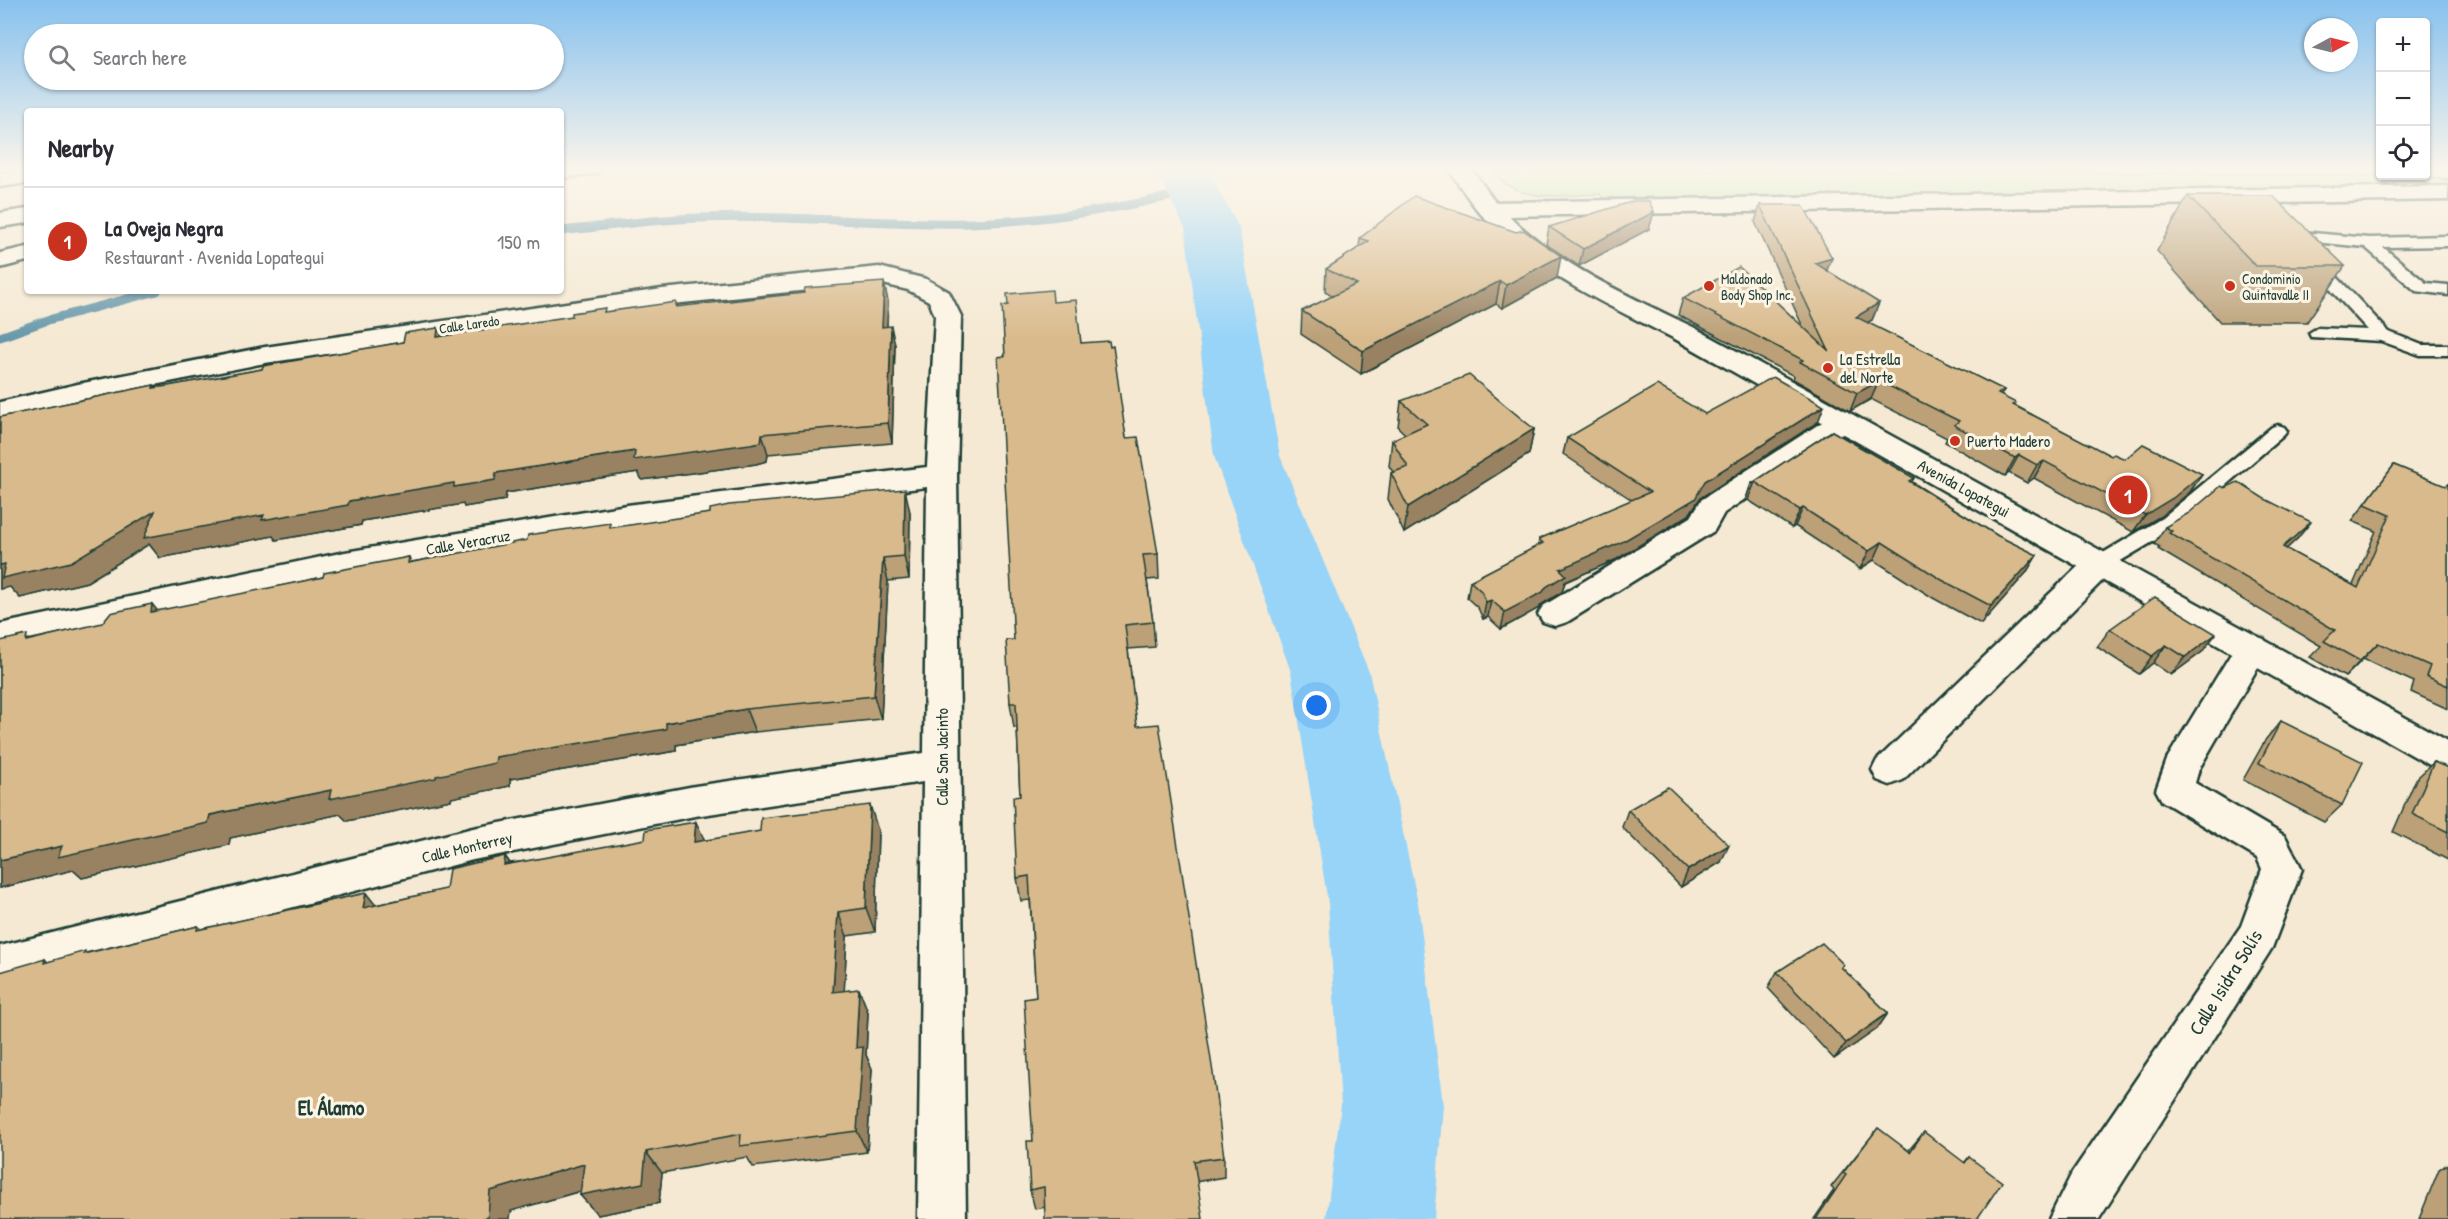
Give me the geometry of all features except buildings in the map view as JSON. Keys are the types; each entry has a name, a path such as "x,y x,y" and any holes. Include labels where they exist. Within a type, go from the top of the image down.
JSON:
{"main road":[{"name":"Avenida Lopategui","path":"1507,225 1531,246 1581,281 1684,333 1844,421 2448,758"},
{"path":"0,250 24,246"},
{"path":"0,261 24,255"},
{"name":"Calle Laredo","path":"0,411 78,392 265,355 662,297 879,275 917,284 940,297"},
{"name":"Calle San Jacinto","path":"940,297 948,316 942,475 942,1219"},
{"path":"1554,614 1703,524 1712,507 1844,421"},
{"name":"Calle Veracruz","path":"0,636 345,563 627,515 942,475"},
{"path":"1890,770 2100,564"},
{"name":"Calle Isidra Solís","path":"2073,1219 2089,1190 2258,935 2282,869 2271,847 2175,790 2181,767 2252,648"},
{"name":"Calle Monterrey","path":"0,964 473,844 695,801 941,765"}],"lane":[{"path":"2279,225 2383,336"},
{"path":"2290,236 2369,243 2448,241"},
{"path":"2369,243 2422,288 2448,290"},
{"path":"2317,333 2383,336 2448,365"},
{"path":"2420,351 2448,350"},
{"path":"2100,564 2169,523 2278,431"}],"waterway":[{"path":"564,231 615,225"},
{"path":"1210,225 1247,456 1330,672 1373,903 1392,1105 1380,1219"},
{"path":"0,337 48,320 146,294"}],"place":[{"name":"Maldonado Body Shop Inc.","path":"1709,286"},
{"name":"Condominio Quintavalle II","path":"2230,286"},
{"name":"La Estrella del Norte","path":"1828,368"},
{"name":"Puerto Madero","path":"1955,441"},
{"name":"La Oveja Negra","path":"2128,495"}],"district":[{"name":"El Álamo","path":"331,1107"}]}
